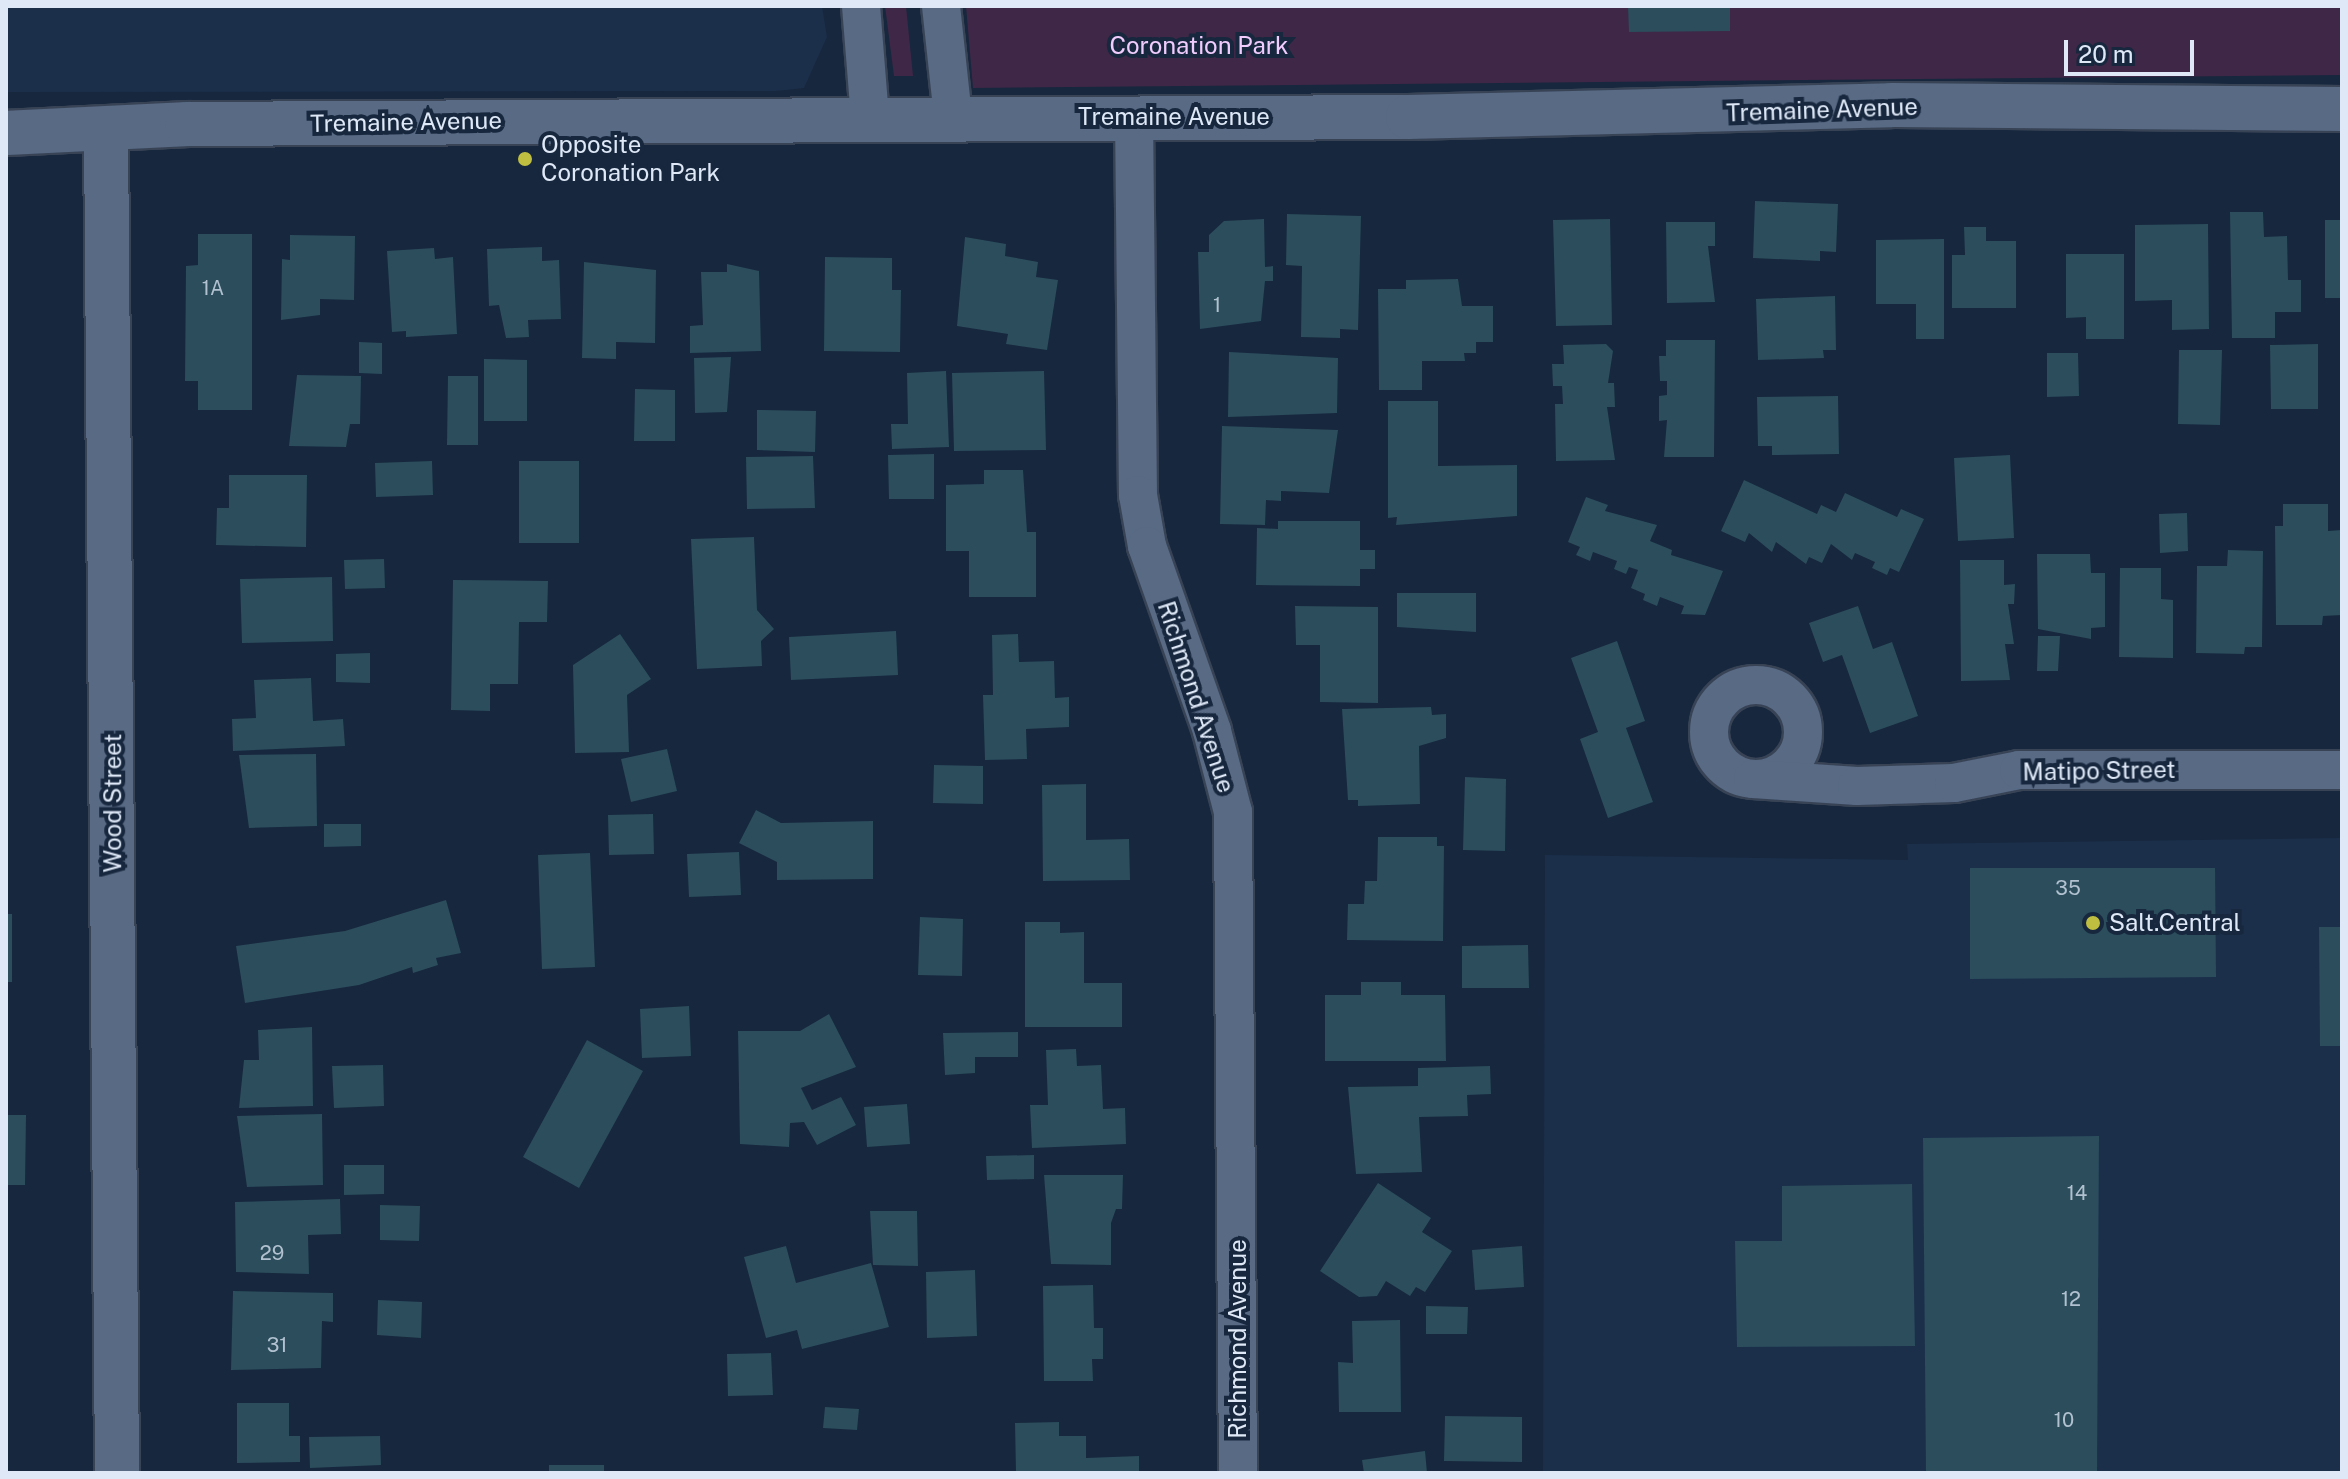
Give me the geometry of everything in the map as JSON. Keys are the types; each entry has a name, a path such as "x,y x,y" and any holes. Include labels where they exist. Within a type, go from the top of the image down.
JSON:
{"main road":[{"name":"Tremaine Avenue","path":"6,133 106,132 187,124 870,117 1713,114 1891,105 2342,109"},
{"name":"Wood Street","path":"106,132 117,1473"}],"street":[{"path":"861,6 870,117"},
{"path":"941,6 953,117"},
{"name":"Richmond Avenue","path":"1134,116 1138,495 1147,546 1212,731 1233,812 1238,1473"},
{"name":"Matipo Street","path":"1857,786 1829,775 1801,747 1800,716 1781,692 1752,685 1723,698 1714,711 1709,740 1725,768 1753,779 1857,786 1954,783 2019,770 2342,770"},
{"path":"1753,779 1783,771 1801,747"}],"shaded area":[{"path":"6,6 822,6 827,37 804,88 776,91 6,92"},
{"path":"2342,838 2342,1473 1543,1473 1545,855 1908,860 1907,844"}],"green space":[{"path":"885,6 906,6 913,76 894,76"},
{"name":"Coronation Park","path":"966,6 2342,6 2342,75 973,88"}],"building":[{"path":"1628,6 1730,6 1730,31 1629,32"},
{"path":"1755,201 1838,204 1836,252 1820,251 1820,261 1753,258"},
{"path":"2230,212 2263,212 2264,237 2287,236 2288,280 2301,280 2301,312 2275,312 2275,338 2232,338"},
{"path":"1287,214 1361,216 1358,330 1340,329 1340,338 1301,337 1302,266 1286,265"},
{"path":"1264,219 1265,267 1273,266 1273,281 1265,281 1261,321 1200,329 1198,252 1209,252 1209,235 1224,221"},
{"path":"1610,219 1612,325 1556,326 1553,220"},
{"path":"2325,220 2342,220 2342,298 2325,298"},
{"path":"1666,222 1715,222 1715,246 1708,246 1715,302 1667,303"},
{"path":"2208,224 2209,329 2172,330 2172,300 2135,301 2135,225"},
{"path":"1964,227 1986,227 1986,241 2016,241 2016,308 1952,308 1952,255 1965,255"},
{"path":"198,234 252,234 252,410 198,410 198,381 185,381 186,266 198,265"},
{"path":"290,235 355,236 354,300 320,299 320,315 281,320 282,259 290,260"},
{"path":"965,237 1006,244 1005,256 1038,262 1036,277 1058,280 1047,350 1006,344 1008,334 957,326"},
{"path":"1944,239 1944,339 1916,339 1916,304 1876,304 1876,240"},
{"path":"542,247 542,261 559,260 561,319 528,320 529,337 506,338 499,305 489,306 487,249"},
{"path":"434,248 435,259 453,257 457,334 406,337 406,331 392,332 387,251"},
{"path":"2066,254 2124,254 2124,339 2086,339 2086,317 2066,318"},
{"path":"825,257 892,258 892,290 901,290 900,352 824,351"},
{"path":"584,262 656,270 655,343 616,342 616,359 582,358"},
{"path":"727,264 759,271 761,351 690,353 690,326 703,325 701,272 727,272"},
{"path":"1458,279 1462,306 1493,306 1493,342 1476,342 1476,353 1464,353 1465,361 1422,361 1422,390 1379,390 1378,289 1406,289 1406,280"},
{"path":"1835,296 1836,350 1823,350 1824,358 1758,360 1756,299"},
{"path":"1666,340 1715,340 1714,457 1664,457 1667,420 1659,421 1659,396 1667,395 1667,381 1660,381 1659,356 1666,356"},
{"path":"359,342 382,343 382,374 359,373"},
{"path":"1606,344 1613,351 1608,383 1614,383 1615,407 1607,407 1615,460 1556,461 1555,404 1563,404 1562,386 1553,386 1552,364 1564,364 1563,345"},
{"path":"2318,344 2318,409 2271,409 2270,345"},
{"path":"2179,350 2222,350 2220,425 2178,424"},
{"path":"1229,352 1338,358 1337,413 1228,417"},
{"path":"2047,353 2078,353 2079,396 2047,397"},
{"path":"731,357 727,412 695,413 694,358"},
{"path":"484,359 527,360 527,421 484,421"},
{"path":"946,371 949,447 892,449 891,424 908,424 907,373"},
{"path":"1044,371 1046,450 954,451 952,373"},
{"path":"297,375 361,376 360,424 350,424 346,447 289,446"},
{"path":"448,376 478,376 478,445 447,445"},
{"path":"635,389 675,390 675,441 634,441"},
{"path":"1838,396 1839,454 1772,455 1772,446 1758,446 1757,397"},
{"path":"1388,401 1438,401 1438,466 1517,465 1517,516 1396,525 1397,517 1388,518"},
{"path":"757,410 816,411 815,452 757,450"},
{"path":"1222,426 1338,430 1329,493 1281,491 1281,501 1266,500 1265,525 1220,524"},
{"path":"934,454 934,499 889,499 888,455"},
{"path":"2010,455 2014,538 1958,541 1954,458"},
{"path":"813,456 815,508 747,509 746,457"},
{"path":"432,461 433,495 376,497 375,463"},
{"path":"519,461 579,461 579,543 519,543"},
{"path":"984,470 1023,470 1027,532 1036,532 1036,597 969,597 969,551 946,551 946,485 984,484"},
{"path":"229,475 307,475 306,547 216,545 217,508 229,508"},
{"path":"1744,480 1817,514 1821,505 1836,512 1845,493 1897,517 1901,509 1924,519 1899,572 1890,568 1887,575 1872,568 1875,562 1855,553 1852,560 1831,544 1822,563 1809,557 1806,564 1776,542 1772,552 1749,533 1745,542 1721,531"},
{"path":"1586,497 1608,505 1605,511 1657,525 1650,541 1672,550 1671,555 1723,571 1705,615 1681,614 1684,606 1660,597 1657,606 1643,600 1645,594 1631,588 1638,570 1629,567 1626,574 1614,569 1617,561 1593,552 1590,561 1576,555 1580,547 1568,542"},
{"path":"2283,504 2328,504 2328,531 2342,530 2342,615 2323,616 2322,625 2276,625 2275,526 2283,526"},
{"path":"2187,513 2188,551 2160,553 2159,514"},
{"path":"1278,521 1360,521 1360,550 1375,550 1375,569 1360,569 1360,586 1256,585 1257,528 1278,529"},
{"path":"754,537 757,610 774,629 761,641 762,666 697,669 691,539"},
{"path":"2228,550 2263,551 2262,647 2245,647 2244,654 2196,653 2197,566 2227,566"},
{"path":"2037,554 2090,554 2091,573 2105,573 2105,627 2091,628 2091,639 2038,629"},
{"path":"384,559 385,588 345,589 344,560"},
{"path":"1960,560 2004,560 2004,585 2015,584 2014,604 2008,604 2014,644 2005,644 2010,680 1961,681"},
{"path":"2120,568 2161,568 2161,599 2173,600 2173,658 2119,657"},
{"path":"332,577 333,641 242,643 240,579"},
{"path":"453,580 548,581 547,622 519,622 518,684 490,684 490,711 451,710"},
{"path":"1397,593 1476,593 1476,632 1397,627"},
{"path":"1295,606 1378,607 1378,703 1320,702 1320,645 1296,645"},
{"path":"1858,606 1873,649 1892,642 1918,716 1870,733 1842,655 1823,662 1809,623"},
{"path":"896,631 898,675 791,680 789,637"},
{"path":"620,634 651,679 627,695 629,752 575,753 573,665"},
{"path":"1018,634 1019,662 1054,661 1055,698 1069,697 1069,727 1026,729 1027,759 985,760 983,695 993,695 992,635"},
{"path":"2038,636 2060,636 2058,671 2037,671"},
{"path":"1617,641 1645,721 1626,728 1653,802 1608,818 1580,739 1598,732 1571,658"},
{"path":"370,653 370,683 336,682 336,654"},
{"path":"311,678 313,721 343,719 345,746 233,751 232,719 256,718 254,680"},
{"path":"1431,707 1432,715 1446,714 1446,738 1419,746 1420,804 1358,806 1358,800 1348,800 1342,709"},
{"path":"667,749 677,791 631,802 621,759"},
{"path":"316,754 317,826 249,828 239,755"},
{"path":"934,765 983,766 983,804 933,803"},
{"path":"1465,777 1506,779 1505,851 1463,850"},
{"path":"1086,784 1086,840 1129,839 1130,880 1043,881 1042,785"},
{"path":"756,810 781,823 873,821 873,879 777,880 777,862 739,843"},
{"path":"653,814 654,854 609,855 608,815"},
{"path":"324,824 361,824 361,846 324,847"},
{"path":"1378,837 1437,837 1437,846 1444,846 1443,941 1347,940 1348,904 1364,904 1365,881 1377,881"},
{"path":"739,852 741,895 689,897 687,854"},
{"path":"590,853 595,967 542,969 538,855"},
{"name":"Salt.Central","path":"1970,868 2215,868 2216,977 1970,979"},
{"path":"446,900 461,953 436,958 438,965 413,973 412,967 359,985 245,1003 236,946 345,931"},
{"path":"6,914 12,914 12,982 6,982"},
{"path":"920,917 963,919 962,976 918,975"},
{"path":"1025,922 1060,922 1060,933 1084,932 1084,983 1122,983 1122,1027 1025,1027"},
{"path":"2319,927 2342,927 2342,1046 2320,1046"},
{"path":"1528,945 1529,988 1462,988 1462,946"},
{"path":"1361,982 1401,982 1401,995 1445,995 1446,1061 1325,1061 1325,995 1361,995"},
{"path":"689,1006 691,1056 642,1058 640,1009"},
{"path":"829,1014 856,1067 801,1088 812,1110 841,1097 856,1125 817,1145 804,1122 790,1123 789,1147 740,1144 738,1031 800,1031"},
{"path":"312,1027 313,1106 239,1108 244,1060 259,1060 258,1030"},
{"path":"1018,1032 1018,1057 975,1057 975,1073 945,1075 943,1033"},
{"path":"587,1040 643,1071 579,1188 523,1157"},
{"path":"1076,1049 1077,1066 1101,1065 1103,1109 1125,1108 1126,1144 1032,1148 1030,1105 1048,1105 1046,1050"},
{"path":"383,1065 384,1106 334,1108 332,1066"},
{"path":"1490,1066 1491,1094 1467,1095 1468,1116 1419,1117 1422,1172 1356,1174 1348,1087 1418,1086 1418,1068"},
{"path":"907,1104 910,1144 867,1147 864,1107"},
{"path":"322,1114 323,1185 247,1187 237,1116"},
{"path":"6,1115 26,1115 25,1185 6,1185"},
{"path":"2099,1136 2097,1473 1926,1473 1923,1138"},
{"path":"1034,1155 1034,1179 987,1180 986,1156"},
{"path":"344,1165 384,1165 384,1194 344,1195"},
{"path":"1044,1175 1123,1175 1122,1209 1116,1209 1111,1223 1111,1265 1051,1264"},
{"path":"1378,1183 1431,1218 1422,1232 1452,1251 1425,1292 1416,1287 1410,1296 1386,1281 1377,1296 1359,1297 1320,1271"},
{"path":"1912,1184 1915,1346 1737,1347 1735,1241 1782,1241 1782,1186"},
{"path":"340,1199 341,1234 308,1235 309,1274 236,1272 235,1202"},
{"path":"380,1205 420,1206 419,1241 380,1240"},
{"path":"870,1211 917,1211 918,1266 873,1265"},
{"path":"786,1246 796,1283 871,1263 889,1327 802,1349 797,1330 766,1338 744,1257"},
{"path":"1522,1246 1524,1287 1475,1290 1472,1250"},
{"path":"975,1270 977,1336 927,1338 926,1272"},
{"path":"1093,1285 1094,1328 1103,1328 1103,1359 1092,1359 1093,1381 1044,1381 1043,1286"},
{"path":"233,1291 333,1293 333,1322 322,1321 321,1368 231,1370"},
{"path":"378,1300 422,1302 421,1338 377,1335"},
{"path":"1426,1306 1468,1307 1467,1334 1426,1334"},
{"path":"1400,1320 1401,1412 1339,1412 1338,1362 1353,1363 1352,1321"},
{"path":"771,1353 773,1395 728,1396 727,1354"},
{"path":"237,1403 289,1403 289,1436 300,1436 300,1462 237,1463"},
{"path":"825,1407 859,1409 857,1430 823,1428"},
{"path":"1445,1416 1522,1417 1522,1462 1444,1461"},
{"path":"1059,1422 1059,1436 1086,1436 1086,1458 1139,1456 1139,1473 1016,1473 1015,1423"},
{"path":"380,1436 381,1465 310,1468 309,1437"},
{"path":"1425,1451 1427,1473 1364,1473 1362,1460"},
{"path":"549,1465 604,1465 604,1473 549,1473"}],"place":[{"name":"Opposite Coronation Park","path":"525,159"},
{"name":"Salt.Central","path":"2093,923"}]}
